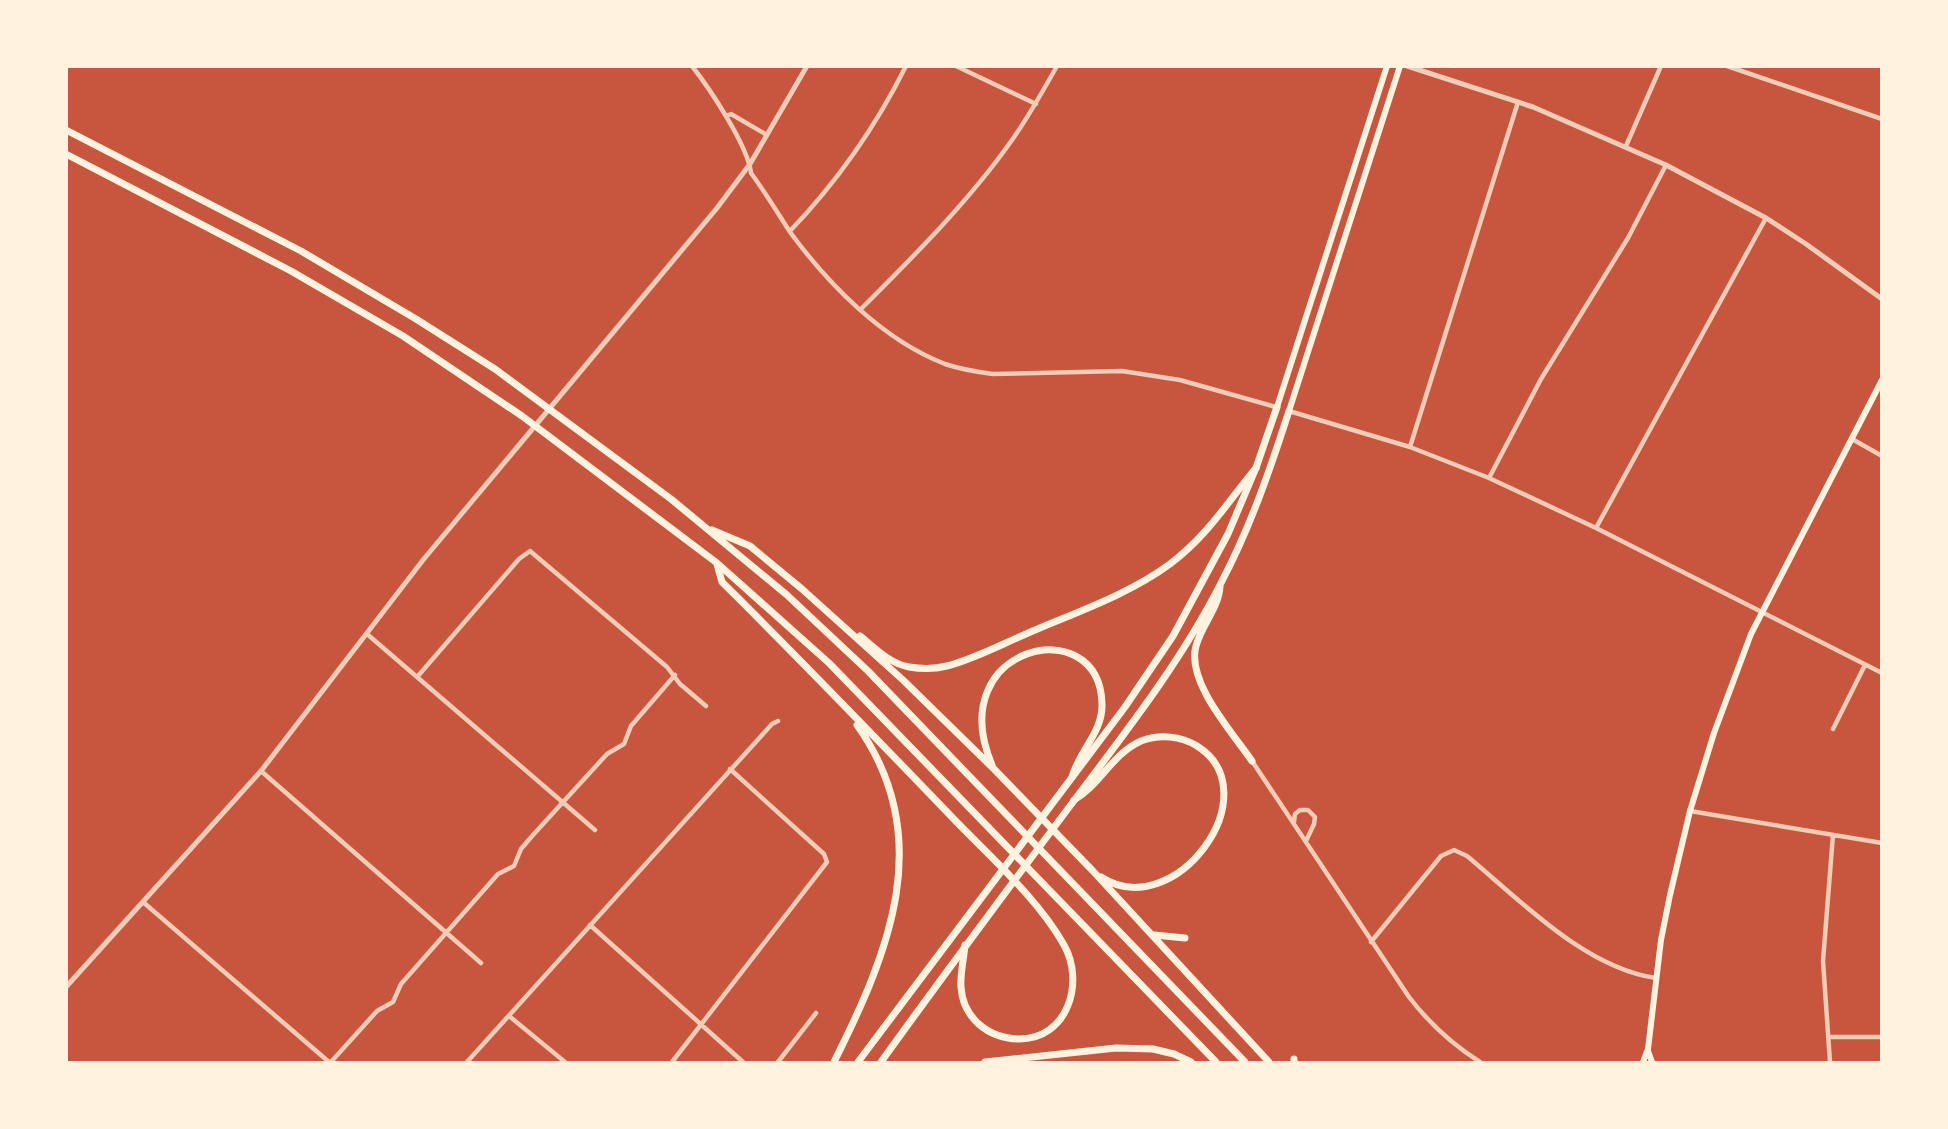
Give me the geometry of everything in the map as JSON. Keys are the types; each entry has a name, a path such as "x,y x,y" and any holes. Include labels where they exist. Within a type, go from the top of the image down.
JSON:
{"highway":[{"path":"66,130 301,251 416,318 495,369 613,454 787,595 868,671 1245,1062"},
{"path":"66,154 291,271 403,336 522,416 717,563 829,663 1216,1062"},
{"path":"858,1062 1150,672 1189,611 1228,534 1256,468 1277,407"},
{"path":"881,1062 1159,684 1220,585 1254,514 1289,411"},
{"path":"837,621 849,627 892,661 909,667 947,666 1090,607 1153,575 1170,564 1207,531 1256,468"},
{"path":"705,527 750,546 837,621 994,769 1153,935 1269,1062"},
{"path":"717,563 722,582 813,672 1047,920 1063,945 1073,971 1073,994 1065,1013 1050,1028 1029,1038 1010,1038 985,1029 973,1019 964,1004 961,987 965,945"},
{"path":"1220,585 1220,598 1201,634 1194,663 1199,681 1252,761"},
{"path":"994,769 984,746 980,726 985,695 1001,670 1014,660 1026,653 1050,649 1063,651 1080,659 1097,679 1101,694 1101,720 1075,766 1072,777"},
{"path":"834,1062 866,997 884,946 894,909 899,870 900,832 894,797 870,743 846,710"},
{"path":"1074,800 1087,793 1123,753 1142,741 1158,737 1189,741 1203,750 1216,765 1223,783 1221,817 1212,837 1181,871 1147,887 1132,888 1111,883 1091,870"},
{"path":"1153,935 1185,939"},
{"path":"985,1062 1116,1048 1153,1049 1191,1062"}],"main road":[{"path":"1277,407 1387,66"},
{"path":"1289,411 1399,66"},
{"path":"1643,1062 1648,1049 1661,940 1690,811 1714,733 1761,612 1881,380"},
{"path":"1648,1049 1652,1062"}],"street":[{"path":"692,66 726,116 750,164 751,173 790,231 831,280 861,309 887,331 915,349 947,364 993,374 1122,371 1180,380 1277,407"},
{"path":"66,987 261,771 405,582 698,232 750,164 807,66"},
{"path":"790,231 853,154 891,95 906,66"},
{"path":"956,66 1036,104"},
{"path":"861,309 965,198 1011,142 1057,66"},
{"path":"1407,66 1518,102 1666,165 1766,218 1816,250 1881,299"},
{"path":"1626,146 1661,66"},
{"path":"1727,66 1881,119"},
{"path":"1410,447 1518,102"},
{"path":"726,116 730,114 768,135"},
{"path":"1489,478 1541,379 1628,238 1666,165"},
{"path":"1596,528 1766,218"},
{"path":"1289,411 1410,447 1489,478 1596,528 1881,673"},
{"path":"1851,439 1881,456"},
{"path":"418,677 519,559 530,551 675,675 680,684 706,706"},
{"path":"368,634 596,830"},
{"path":"1833,729 1865,665"},
{"path":"143,902 330,1062 377,1011 393,1002 401,985 498,874 514,866 521,849 557,807 607,754 624,744 631,726 675,675"},
{"path":"467,1062 730,769 772,724 778,721"},
{"path":"1252,761 1400,985 1431,1023 1453,1044 1480,1062"},
{"path":"672,1062 827,862 824,854 730,769"},
{"path":"261,771 481,963"},
{"path":"1294,823 1295,814 1300,810 1308,810 1315,817 1306,841"},
{"path":"1690,811 1881,844"},
{"path":"1830,1062 1823,961 1833,835"},
{"path":"1371,942 1441,856 1450,850 1460,851 1578,945 1632,973 1656,978"},
{"path":"590,925 743,1062"},
{"path":"778,1062 816,1013"},
{"path":"509,1016 565,1062"},
{"path":"1828,1037 1881,1037"}]}
